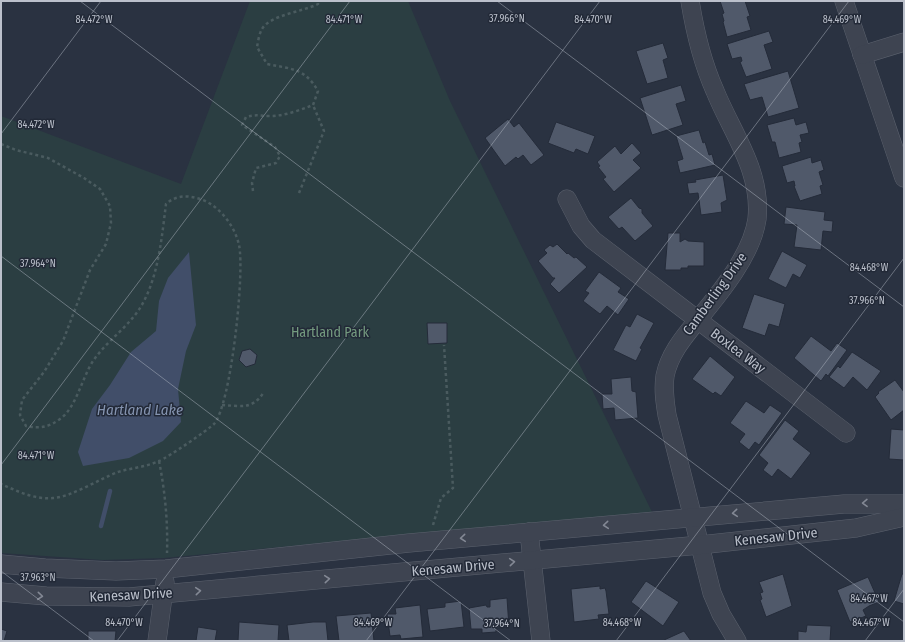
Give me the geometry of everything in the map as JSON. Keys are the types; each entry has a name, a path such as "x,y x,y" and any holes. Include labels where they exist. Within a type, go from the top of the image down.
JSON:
{"street":[{"name":"Camberling Drive","path":"690,1 696,37 705,65 715,92 752,170 758,198 755,233 750,246 742,260 683,338 668,364 664,392 668,415 712,592 721,614 737,641"},
{"path":"844,1 904,178"},
{"path":"862,55 904,42"},
{"name":"Boxlea Way","path":"566,199 581,226 593,240 846,433"},
{"name":"Kenesaw Drive","path":"1,564 45,568 116,571 166,569 432,541 694,517 844,504 904,504"},
{"name":"Kenesaw Drive","path":"1,592 78,597 129,597 700,545 856,528 904,517"},
{"path":"529,532 541,641"},
{"path":"157,641 166,569"}],"path":[{"path":"299,193 324,132 314,104 318,91 312,79 298,70 267,64 257,48 262,29 277,16 306,10 318,4 318,1"},
{"path":"253,191 252,183 256,168 276,163 280,156 275,147 242,125 246,117 256,114 270,116 283,114 314,104"},
{"path":"1,144 16,150 48,158 84,178 100,189 110,206 111,223 106,244 90,270 63,341 44,372 22,400 20,415 26,426 36,428 48,426 61,419 69,411 83,378 94,360 131,321 144,301 159,254 166,204 174,197 192,196 209,201 226,216 239,245 239,305 237,328 222,405 214,424 159,461 117,472 54,498 31,496 1,484"},
{"path":"432,541 431,530 441,498 453,488 444,346"},
{"path":"222,405 247,407 258,401 264,392"},
{"path":"159,461 163,481 168,534 166,569"}],"green space":[{"name":"Hartland Park","path":"250,1 408,1 450,101 652,512 164,558 103,560 1,553 1,116 181,184"}],"water":[{"name":"Hartland Lake","path":"189,252 196,325 186,351 178,389 181,422 163,441 129,458 83,466 78,452 92,409 110,385 131,352 156,331 159,301 168,278"}],"building":[{"path":"720,1 745,1 750,16 747,17 751,30 727,37 722,14 724,13"},
{"path":"769,31 773,42 764,45 772,69 746,77 740,62 742,61 741,57 732,59 727,44"},
{"path":"663,43 668,58 663,60 668,78 647,84 636,51"},
{"path":"788,71 799,108 768,117 762,97 750,100 744,84"},
{"path":"681,85 686,101 676,104 683,125 652,135 640,98"},
{"path":"794,118 796,125 806,122 809,133 800,135 802,142 799,143 801,152 779,158 775,142 772,142 767,125"},
{"path":"508,119 514,127 519,123 544,155 531,165 523,155 518,159 516,157 505,166 485,138"},
{"path":"556,122 595,136 588,154 576,149 574,153 548,143"},
{"path":"699,130 709,155 712,154 715,165 680,173 677,161 683,159 676,136"},
{"path":"632,143 641,153 633,160 641,168 614,192 603,179 606,177 598,167 600,166 597,162 615,146 621,154"},
{"path":"811,157 812,163 821,160 824,170 819,172 823,185 820,186 822,194 800,201 794,186 794,181 787,183 782,166"},
{"path":"723,175 727,200 721,203 722,212 701,215 698,193 689,194 687,183"},
{"path":"631,198 639,208 642,209 642,213 653,226 635,241 622,227 619,229 608,217"},
{"path":"786,207 825,212 824,220 833,221 832,232 823,231 821,250 794,247 797,225 784,224"},
{"path":"668,233 680,233 680,242 685,239 688,241 704,242 704,266 688,266 688,268 681,268 681,270 665,270"},
{"path":"557,244 567,254 568,253 574,258 576,257 587,267 559,293 550,284 555,278 553,278 538,261 547,253 544,250 550,245 553,247"},
{"path":"782,251 807,265 800,278 793,274 786,288 768,279"},
{"path":"599,272 621,288 618,292 629,299 618,315 607,306 600,314 583,301 589,293 585,291"},
{"path":"754,294 785,304 779,327 769,324 765,336 742,328"},
{"path":"637,314 654,323 640,348 642,349 636,361 613,350 626,325 630,327"},
{"path":"427,323 447,323 447,343 428,344"},
{"path":"811,336 831,351 837,343 847,350 828,376 826,374 821,381 794,358"},
{"path":"250,349 257,355 255,364 246,367 239,360 242,351"},
{"path":"852,352 881,371 867,390 853,377 844,388 829,377 838,366 840,368"},
{"path":"710,356 735,377 721,396 715,392 713,394 692,379"},
{"path":"631,377 632,391 636,392 638,418 615,420 614,408 603,409 602,394 612,394 611,379"},
{"path":"895,380 904,392 904,410 891,420 875,397 879,393 878,392"},
{"path":"746,401 764,413 770,405 782,413 759,445 755,442 749,450 739,442 745,434 730,423"},
{"path":"785,420 799,431 793,439 811,453 791,479 778,469 772,477 763,470 768,463 759,455"},
{"path":"891,429 904,430 904,460 889,459"},
{"path":"783,574 792,606 766,617 760,600 762,599 760,593 763,592 759,582"},
{"path":"902,574 904,574 904,604 894,601"},
{"path":"868,577 879,602 863,610 866,616 850,622 837,590"},
{"path":"646,581 679,602 663,626 631,602"},
{"path":"600,586 600,589 605,588 606,591 609,614 598,615 599,619 574,622 571,589"},
{"path":"507,598 509,627 496,628 496,632 482,633 482,629 471,629 469,608 486,605 487,607 490,607 490,600"},
{"path":"461,601 464,627 430,631 427,609 445,607 445,603"},
{"path":"420,605 423,637 401,639 400,635 390,636 387,614 396,614 395,608"},
{"path":"371,613 374,641 339,641 336,616"},
{"path":"239,622 279,625 278,641 238,641"},
{"path":"326,622 328,641 289,641 287,625"},
{"path":"807,625 831,626 830,641 798,641 798,631 806,632"},
{"path":"198,627 217,630 215,641 196,641"},
{"path":"1,629 7,631 4,641 1,641"},
{"path":"88,631 116,631 115,641 88,641"},
{"path":"684,631 691,641 664,641 664,640"}],"waterway":[{"path":"101,526 110,491"}]}
